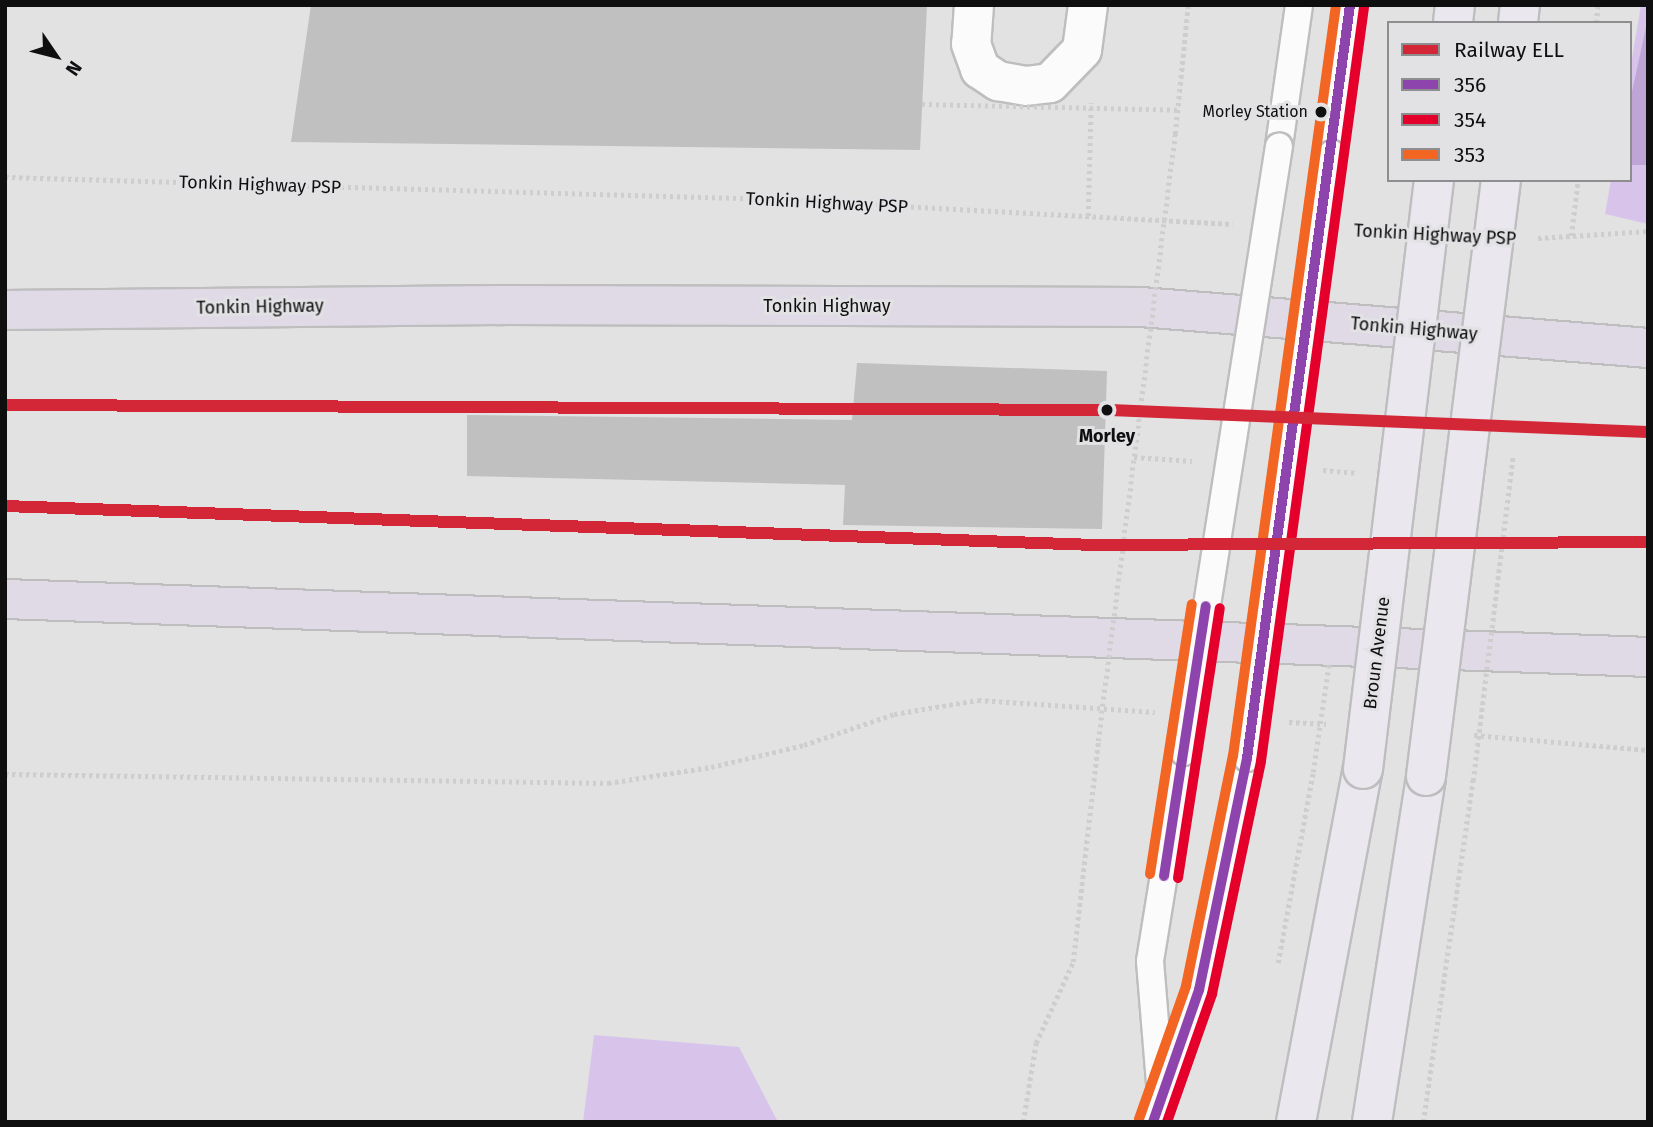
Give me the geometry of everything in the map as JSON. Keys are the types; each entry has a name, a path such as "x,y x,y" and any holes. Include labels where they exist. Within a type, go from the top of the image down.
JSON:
{"highway":[{"name":"Tonkin Highway","path":"5,310 494,305 1140,307 1648,348"},
{"path":"5,599 1648,657"}],"main road":[{"name":"Broun Avenue","path":"1296,1122 1363,769 1434,182"},
{"path":"1372,1122 1426,776 1501,182"}],"street":[{"path":"974,5 971,44 980,69 998,81 1026,86 1050,83 1082,50 1087,5"}],"lane":[{"path":"1161,1088 1150,961 1299,5"},
{"path":"1153,1122 1161,1088 1199,990 1247,758 1332,154 1350,5"}],"path":[{"path":"1023,1122 1035,1043 1073,962 1098,741 1178,110 1188,5"},
{"path":"1088,216 1091,92"},
{"path":"922,104 1178,110"},
{"name":"Tonkin Highway PSP","path":"5,177 757,199 1238,224"},
{"path":"1572,236 1578,182"},
{"name":"Tonkin Highway PSP","path":"1347,230 1401,233"},
{"name":"Tonkin Highway PSP","path":"1524,240 1648,231"},
{"path":"1538,248 1540,235"},
{"path":"1423,1122 1474,781 1513,453"},
{"path":"5,774 608,783 711,767 804,745 894,713 978,700 1158,713"},
{"path":"1282,721 1338,725"},
{"path":"1462,734 1648,750"},
{"path":"1278,963 1313,772"}],"shaded area":[{"path":"1641,5 1648,5 1648,224 1605,214 1611,182 1632,182 1632,58"},
{"path":"1648,18 1648,165 1632,165 1632,92"},
{"path":"594,1035 739,1047 778,1122 583,1122"}],"building":[{"path":"311,5 927,5 920,150 291,142"},
{"path":"857,363 1107,371 1102,529 843,525 845,485 467,476 467,415 852,420"}],"rail line":[{"name":"ELL","path":"5,405 1110,410 1648,432"},
{"name":"ELL","path":"5,506 1096,545 1648,542"}],"transit line":[{"name":"353","path":"1139,1119 1186,986 1233,756 1336,5"},
{"name":"356","path":"1153,1122 1199,990 1247,758 1350,5"},
{"name":"354","path":"1167,1122 1212,994 1261,761 1364,7"},
{"name":"353","path":"1150,874 1192,604"},
{"name":"356","path":"1164,876 1206,606"},
{"name":"354","path":"1178,878 1220,608"}],"place":[{"name":"Morley Station","path":"1321,112"},
{"name":"Morley","path":"1107,410"}]}
